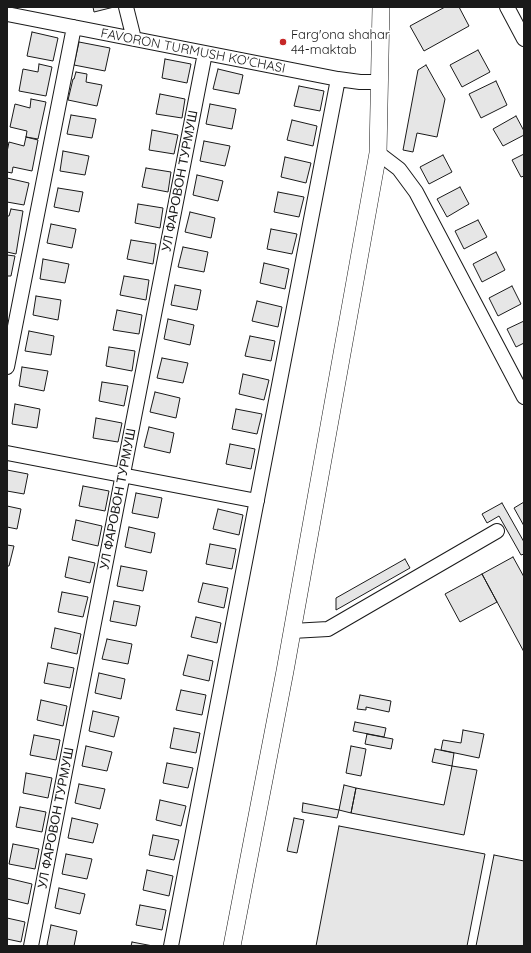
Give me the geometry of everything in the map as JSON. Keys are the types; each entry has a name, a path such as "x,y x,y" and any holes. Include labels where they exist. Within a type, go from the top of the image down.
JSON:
{"main road":[{"path":"232,946 285,671 378,153 381,7"}],"street":[{"path":"126,7 134,39"},
{"path":"507,7 524,39"},
{"name":"FAVORON TURMUSH KO'CHASI","path":"10,12 74,27 338,79 360,82 380,82"},
{"path":"7,366 74,27"},
{"name":"УЛ ФАРОВОН ТУРМУШ","path":"32,946 205,53"},
{"path":"171,946 338,79"},
{"path":"378,153 399,169 416,192 524,397"},
{"path":"7,453 257,501"},
{"path":"292,632 328,629 497,531"}],"building":[{"path":"93,7 114,7 94,12"},
{"path":"445,7 459,7 469,26 424,51 410,26"},
{"path":"32,32 58,38 53,61 27,56"},
{"path":"79,42 110,48 105,71 74,65"},
{"path":"478,50 490,72 462,87 450,65"},
{"path":"165,59 191,64 187,83 162,78"},
{"path":"39,64 52,67 46,96 19,91 23,69 38,72"},
{"path":"426,65 445,99 437,137 417,133 413,152 403,150 418,70"},
{"path":"218,69 243,75 239,94 213,89"},
{"path":"76,72 87,74 86,82 102,85 97,106 68,100"},
{"path":"496,81 507,105 481,118 469,94"},
{"path":"299,86 324,91 320,111 294,106"},
{"path":"160,94 185,99 182,118 156,114"},
{"path":"31,99 46,102 38,139 26,137 27,131 10,127 15,104 30,108"},
{"path":"210,104 236,109 232,129 206,124"},
{"path":"71,115 96,119 92,138 67,134"},
{"path":"516,116 524,131 524,135 503,146 493,129"},
{"path":"292,120 317,126 313,146 287,140"},
{"path":"152,130 178,135 174,154 149,150"},
{"path":"26,137 38,140 32,171 13,167 12,173 7,172 7,152 9,142 24,146"},
{"path":"204,141 230,146 225,166 200,161"},
{"path":"63,151 89,156 85,175 60,171"},
{"path":"524,154 524,176 521,177 512,160"},
{"path":"443,155 452,172 429,184 420,167"},
{"path":"285,157 311,163 306,183 281,177"},
{"path":"146,168 171,172 168,192 142,187"},
{"path":"197,175 223,181 218,201 193,195"},
{"path":"7,178 29,183 24,205 7,202"},
{"path":"460,187 469,204 447,217 437,199"},
{"path":"58,188 83,192 79,212 54,207"},
{"path":"278,192 304,197 299,217 274,212"},
{"path":"138,204 163,208 160,228 135,223"},
{"path":"11,209 23,211 16,254 7,252 7,216 9,216"},
{"path":"190,212 215,218 211,238 185,232"},
{"path":"478,220 487,237 464,249 455,231"},
{"path":"51,224 76,229 72,248 47,243"},
{"path":"271,229 297,234 292,254 267,249"},
{"path":"131,240 156,244 153,264 127,259"},
{"path":"183,247 208,252 204,272 178,267"},
{"path":"496,252 505,270 482,282 473,264"},
{"path":"7,255 15,256 11,276 7,276"},
{"path":"43,259 69,264 65,283 40,279"},
{"path":"264,263 289,269 285,289 260,283"},
{"path":"124,276 149,280 146,300 120,295"},
{"path":"175,285 201,290 197,310 171,305"},
{"path":"512,286 521,304 498,316 489,298"},
{"path":"36,296 61,300 58,320 33,315"},
{"path":"257,301 282,307 278,327 252,321"},
{"path":"117,310 142,315 139,334 113,330"},
{"path":"168,319 194,325 190,345 164,339"},
{"path":"524,321 524,343 516,347 507,329"},
{"path":"29,331 54,336 51,355 25,351"},
{"path":"250,336 275,341 271,361 245,356"},
{"path":"109,347 135,351 132,371 106,366"},
{"path":"162,358 188,363 183,383 157,378"},
{"path":"22,367 48,371 44,391 19,386"},
{"path":"243,374 269,380 264,400 239,394"},
{"path":"102,382 128,386 124,406 99,401"},
{"path":"155,392 180,398 176,418 150,412"},
{"path":"15,404 40,409 37,428 12,424"},
{"path":"236,409 262,414 257,434 232,429"},
{"path":"96,418 122,423 118,442 93,438"},
{"path":"149,427 174,433 170,453 144,447"},
{"path":"230,444 255,449 251,469 226,464"},
{"path":"7,470 28,474 24,494 7,491"},
{"path":"83,486 109,491 105,511 79,506"},
{"path":"136,493 162,498 158,518 132,513"},
{"path":"524,502 524,526 514,508"},
{"path":"502,503 524,542 524,554 521,555 499,516 487,523 482,514"},
{"path":"7,506 21,509 17,529 7,527"},
{"path":"218,509 243,515 239,535 213,529"},
{"path":"76,520 102,526 98,546 72,540"},
{"path":"129,527 155,533 151,553 125,547"},
{"path":"210,544 236,549 232,569 206,564"},
{"path":"7,545 14,546 9,566 7,566"},
{"path":"69,557 95,563 90,583 65,577"},
{"path":"513,557 524,577 524,652 482,574"},
{"path":"405,559 410,568 336,610 336,598"},
{"path":"121,566 147,571 143,591 117,586"},
{"path":"482,574 497,602 460,622 445,594"},
{"path":"203,583 228,588 224,608 198,602"},
{"path":"62,592 88,597 83,617 58,612"},
{"path":"114,601 140,606 136,626 110,621"},
{"path":"196,617 221,623 217,643 191,637"},
{"path":"55,628 81,634 77,654 51,648"},
{"path":"107,639 132,644 128,664 102,659"},
{"path":"188,655 213,661 209,681 183,675"},
{"path":"48,663 74,668 70,688 44,683"},
{"path":"99,673 125,679 121,699 95,693"},
{"path":"181,690 206,695 202,715 176,710"},
{"path":"360,695 391,701 389,712 366,707 366,710 357,709"},
{"path":"41,700 67,706 63,726 37,720"},
{"path":"93,711 119,717 114,737 89,731"},
{"path":"355,722 386,728 384,737 353,731"},
{"path":"174,728 200,733 196,753 170,748"},
{"path":"463,730 484,734 479,758 441,750 443,740 461,743"},
{"path":"367,734 393,739 391,749 365,744"},
{"path":"34,735 60,740 56,760 30,755"},
{"path":"86,746 112,752 107,771 82,766"},
{"path":"351,746 366,749 361,776 346,773"},
{"path":"435,749 454,753 452,766 432,762"},
{"path":"167,763 193,768 188,788 163,783"},
{"path":"452,766 477,770 464,835 351,813 356,788 444,805"},
{"path":"26,773 52,778 48,798 23,793"},
{"path":"79,784 105,789 100,809 75,803"},
{"path":"344,785 356,788 351,813 339,810"},
{"path":"160,800 186,806 181,826 156,820"},
{"path":"303,803 339,810 337,818 302,812"},
{"path":"20,807 46,812 42,832 16,827"},
{"path":"72,818 98,824 93,843 68,838"},
{"path":"294,818 304,820 297,853 287,851"},
{"path":"339,826 485,854 467,946 316,946"},
{"path":"153,835 179,840 174,860 149,855"},
{"path":"13,844 39,849 35,869 9,864"},
{"path":"66,854 92,859 87,879 62,874"},
{"path":"494,855 524,861 524,946 476,946"},
{"path":"147,870 173,876 169,896 143,890"},
{"path":"7,878 32,884 28,904 7,899"},
{"path":"59,888 85,894 80,914 55,908"},
{"path":"140,905 166,910 162,930 136,925"},
{"path":"7,918 25,922 21,942 7,939"},
{"path":"51,925 77,931 74,946 47,945"},
{"path":"132,942 153,946 131,946"}],"place":[{"name":"Farg'ona shahar 44-maktab","path":"283,42"}]}
